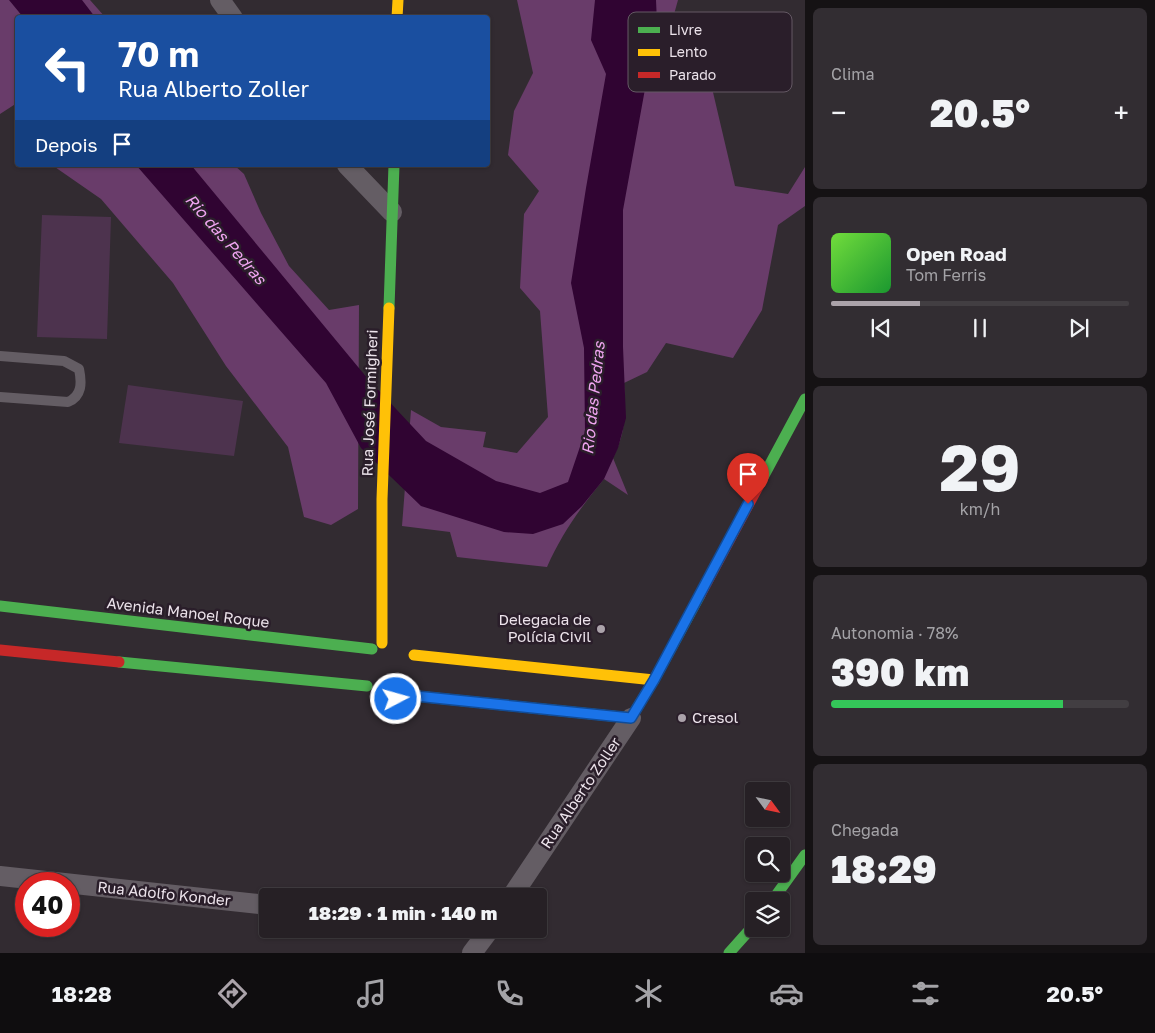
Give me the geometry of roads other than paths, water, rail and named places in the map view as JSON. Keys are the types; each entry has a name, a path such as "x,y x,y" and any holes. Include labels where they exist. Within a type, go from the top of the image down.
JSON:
{"street":[{"path":"220,0 231,15"},
{"path":"397,15 398,0"},
{"path":"349,167 392,212"},
{"name":"Rua José Formigheri","path":"373,650 382,498 394,167"},
{"name":"Rua Alberto Zoller","path":"517,888 631,718 654,680 805,399"},
{"name":"Avenida Manoel Roque","path":"0,606 373,650 394,642"},
{"path":"406,646 416,661 654,680"},
{"path":"0,650 368,686"},
{"path":"362,673 362,678 376,695"},
{"path":"416,683 413,688 401,697 631,718"},
{"path":"778,892 805,855"},
{"name":"Rua Adolfo Konder","path":"0,876 259,904"},
{"path":"729,953 745,934"},
{"path":"472,953 483,938"}],"lane":[{"path":"0,356 69,362 79,369 81,380 80,391 75,400 68,402 0,397"}],"water":[{"path":"9,0 82,0 93,15 21,15"},
{"name":"Rio das Pedras","path":"595,0 656,0 657,12 628,12 628,92 644,92 623,210 623,347 626,418 618,448 604,479 582,506 563,524 533,534 504,532 421,506 361,448 326,383 138,167 193,167 368,379 426,441 496,481 540,493 568,482 585,432 584,348 571,283 606,74 591,40"}],"place":[{"name":"Delegacia de Polícia Civil","path":"601,629"},
{"name":"Cresol","path":"682,718"}]}
